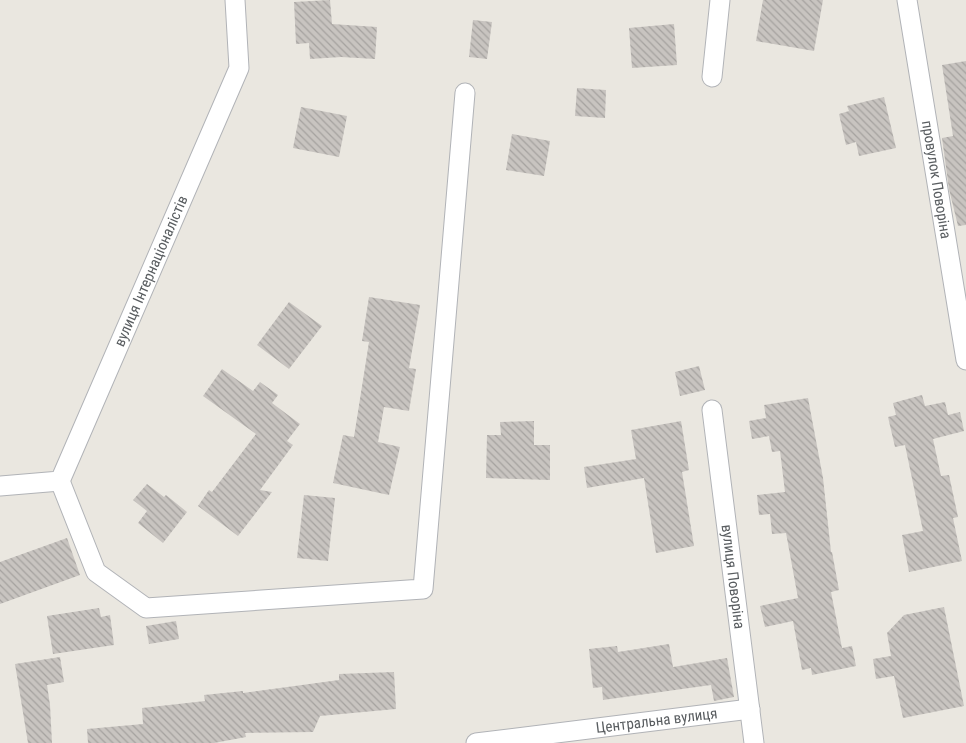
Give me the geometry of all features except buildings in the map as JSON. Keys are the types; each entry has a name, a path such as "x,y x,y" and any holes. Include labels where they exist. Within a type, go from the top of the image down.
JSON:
{"street":[{"name":"вулиця Інтернаціоналістів","path":"60,481 239,68 235,0"},
{"path":"712,77 720,0"},
{"name":"провулок Поворіна","path":"907,0 966,360"},
{"path":"0,486 60,481 96,572 146,608 423,589 465,93"},
{"name":"вулиця Поворіна","path":"712,410 754,743"},
{"name":"Центральна вулиця","path":"476,743 750,709"}]}
